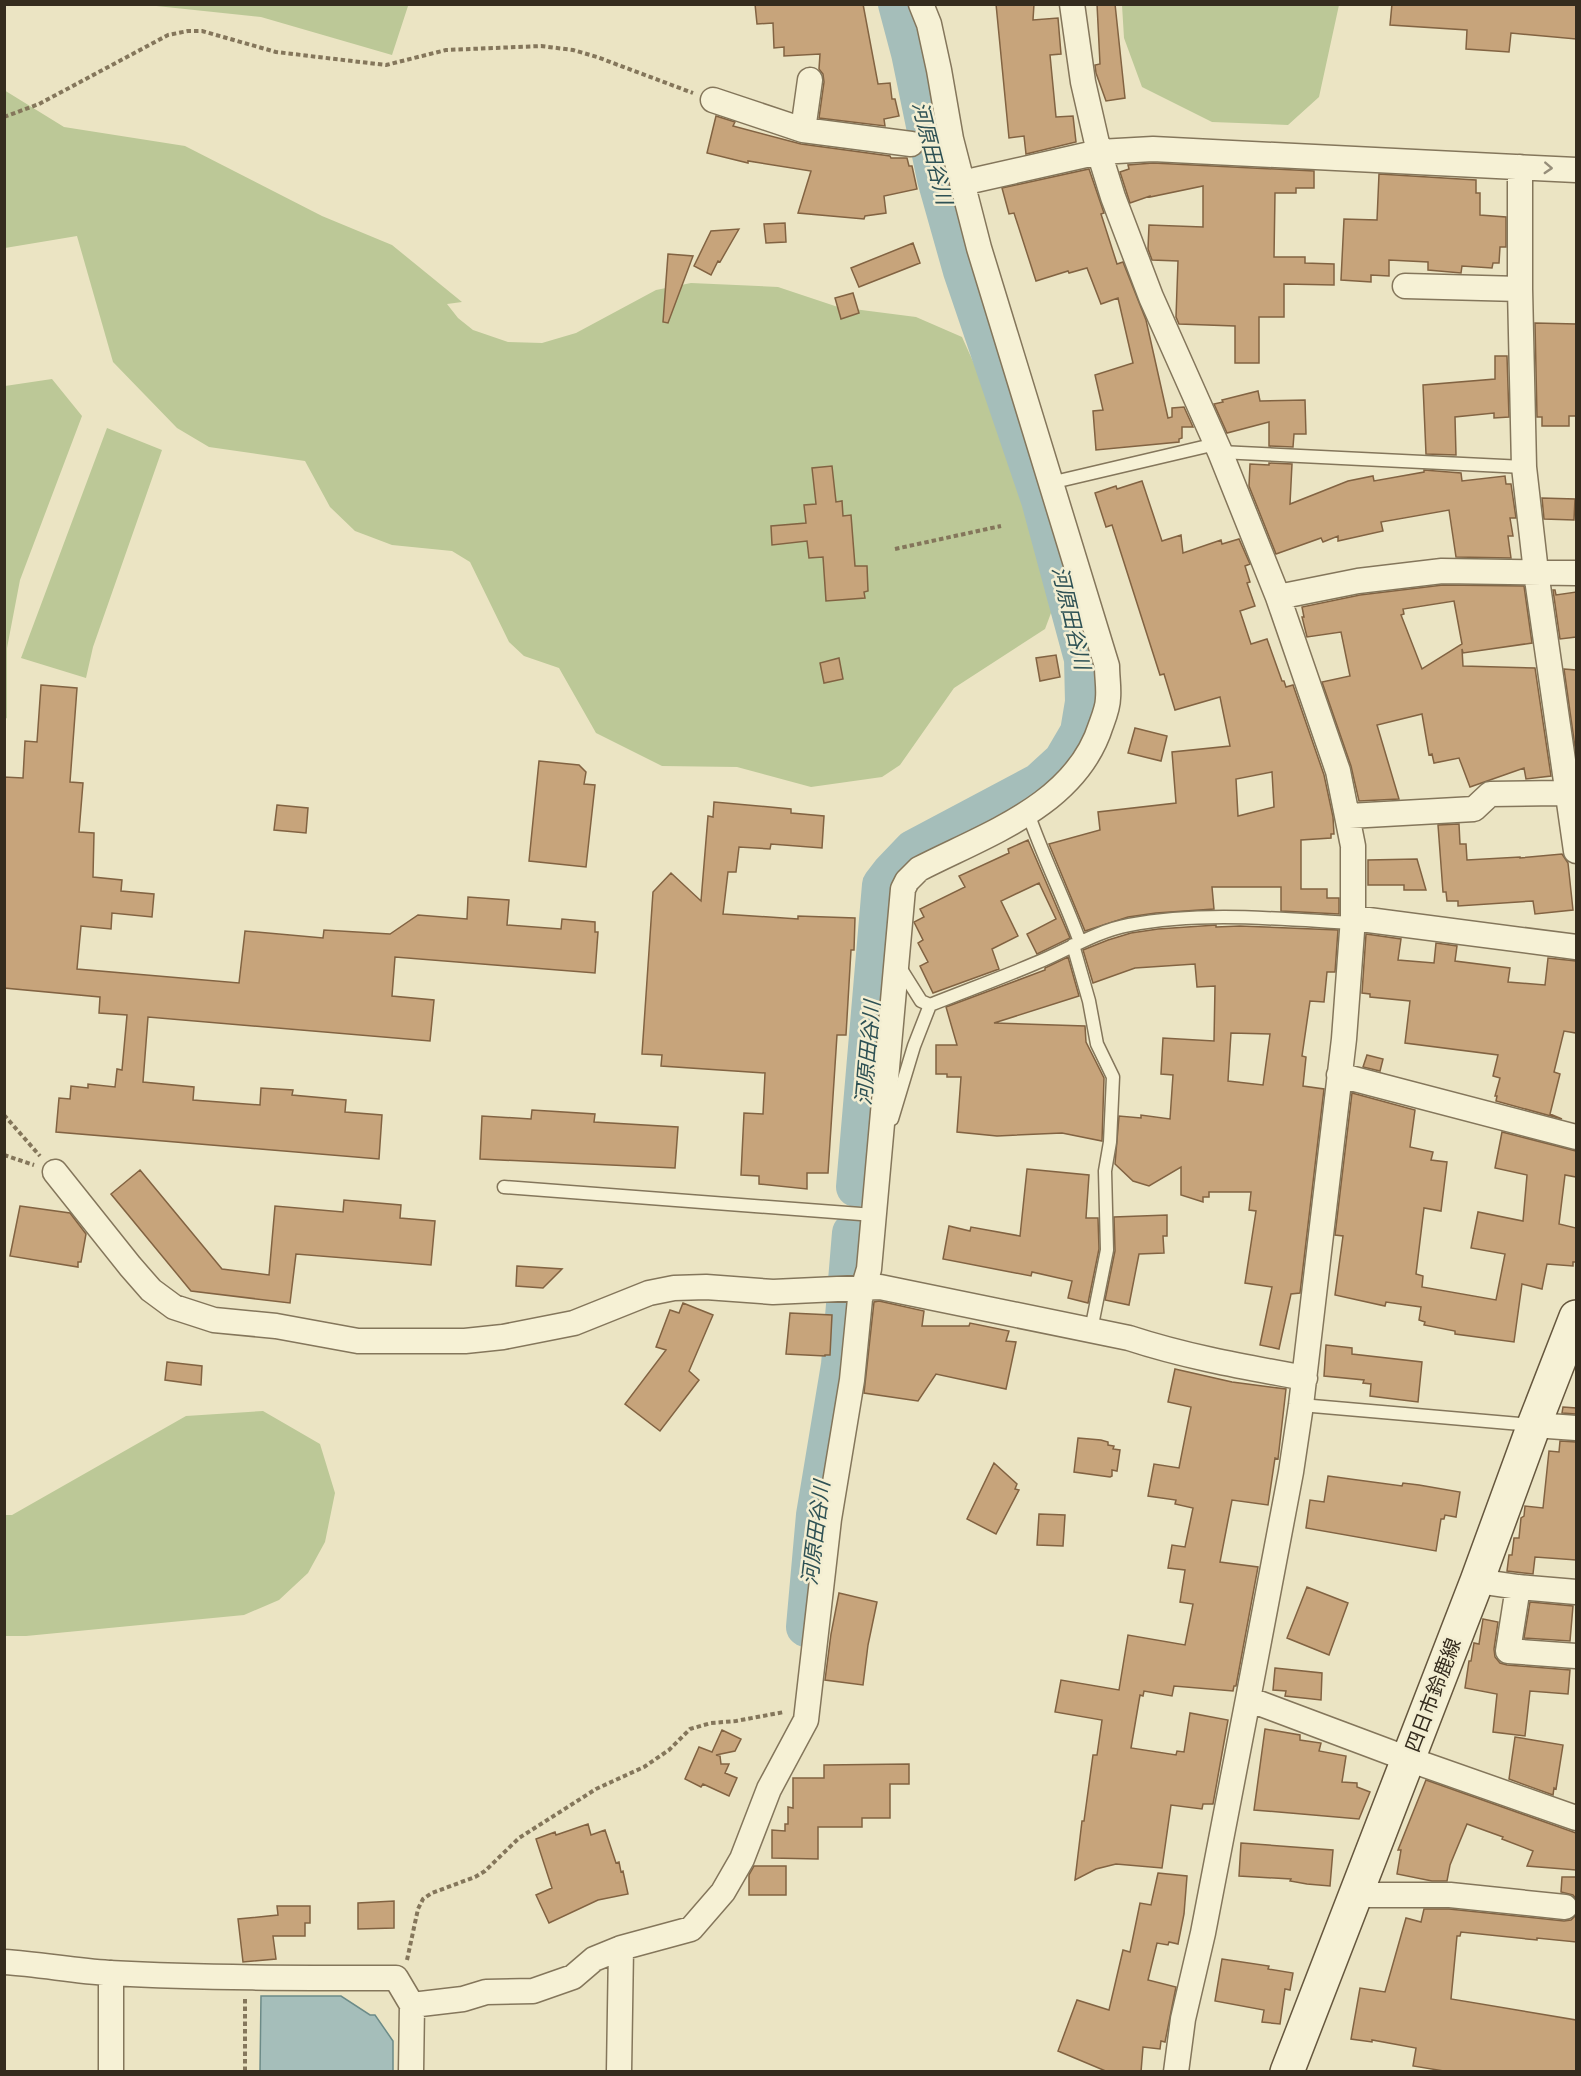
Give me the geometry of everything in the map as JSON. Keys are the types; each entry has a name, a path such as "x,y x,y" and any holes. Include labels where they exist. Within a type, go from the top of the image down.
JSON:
{"main road":[{"name":"四日市鈴鹿線","path":"1287,2072 1477,1581 1576,1317"}],"street":[{"path":"853,1288 869,1269 903,889 907,881 919,869 1028,813 1067,783 1095,744 1108,700 1107,666 979,248 951,139 929,24 921,4"},
{"path":"1072,4 1083,82 1099,152 1120,216 1147,287 1218,448 1278,597 1338,771 1349,816 1353,846 1353,921 1344,1039 1305,1378 1291,1472 1203,1933 1183,2019 1176,2072"},
{"path":"803,130 810,80"},
{"path":"713,100 803,130 911,144"},
{"path":"962,183 1099,152 1153,149 1576,170"},
{"path":"1520,167 1524,467 1536,572 1573,794 1576,851"},
{"path":"1405,286 1520,289"},
{"path":"1278,597 1358,581 1442,571 1576,573"},
{"path":"1349,816 1474,809 1490,794 1573,794"},
{"path":"1353,921 1576,947"},
{"path":"1340,1075 1576,1137"},
{"path":"55,1172 151,1290 174,1307 214,1320 276,1326 358,1341 465,1341 503,1337 574,1323 649,1293 674,1288 706,1287 772,1292 880,1287 1129,1338 1220,1363 1305,1378"},
{"path":"412,2005 464,1999 486,1992 533,1991 573,1977 594,1959 621,1948 691,1929 723,1892 742,1859 769,1789 802,1730 807,1713 829,1519 852,1380 860,1299 853,1288"},
{"path":"1534,1425 1576,1428"},
{"path":"1477,1581 1576,1592"},
{"path":"1518,1587 1508,1651 1576,1656"},
{"path":"1248,1699 1408,1759 1576,1818"},
{"path":"1355,1895 1450,1895 1565,1907"},
{"path":"620,2072 621,1948"},
{"path":"4,1962 111,1973 396,1978 412,2005 411,2072"},
{"path":"111,1973 111,2072"}],"lane":[{"path":"1050,483 1218,448 1524,467"},
{"path":"1028,813 1043,856 1063,896 1077,944 1096,1044 1113,1077 1110,1142 1105,1171 1107,1250 1091,1330"},
{"path":"897,963 921,1001 930,1005 1127,925 1217,918 1353,921"},
{"path":"879,1163 914,1046 930,1005"},
{"path":"504,1187 874,1215"},
{"path":"1301,1405 1534,1425"}],"path":[{"path":"4,117 39,104 168,35 188,31 202,31 276,52 386,65 446,50 541,46 573,50 713,100"},
{"path":"895,549 1001,526"},
{"path":"4,1115 55,1172"},
{"path":"4,1155 55,1172"},
{"path":"396,1978 410,1956 418,1909 423,1899 432,1893 485,1871 519,1838 596,1789 644,1767 669,1750 690,1729 711,1723 783,1712 807,1713"},
{"path":"245,1977 245,2072"}],"green space":[{"path":"147,5 423,5 408,6 392,55 261,17"},
{"path":"1122,5 1339,5 1319,97 1288,125 1212,122 1142,87 1124,38"},
{"path":"4,90 64,127 185,146 322,216 392,245 462,302 447,304 458,318 473,330 508,342 542,343 576,333 656,290 691,283 778,287 838,307 916,317 962,337 1056,545 1057,597 1045,629 954,688 900,765 882,777 811,787 737,767 662,766 596,733 559,668 524,656 509,642 470,562 452,551 392,545 355,531 330,507 305,461 209,447 177,428 113,362 77,236 5,248"},
{"path":"52,379 82,416 20,580 7,648 7,718 5,719 5,386"},
{"path":"107,428 162,450 93,647 86,678 21,658"},
{"path":"263,1411 320,1444 335,1493 325,1542 308,1573 279,1600 244,1615 26,1636 5,1636 5,1515 12,1515 186,1416"}],"water":[{"path":"261,1996 341,1996 370,2015 375,2015 393,2041 393,2071 260,2071"}],"building":[{"path":"755,4 863,4 878,84 890,83 892,99 895,99 899,116 884,119 885,126 819,118 824,82 823,74 819,69 820,54 784,56 784,47 774,48 773,23 757,24"},
{"path":"996,4 1034,4 1033,20 1058,18 1061,54 1050,55 1056,117 1073,116 1076,142 1026,154 1024,136 1009,138"},
{"path":"1097,4 1115,4 1125,98 1106,101 1096,73 1095,65 1100,64"},
{"path":"1392,4 1576,4 1576,39 1511,33 1509,52 1466,49 1467,30 1390,25"},
{"path":"716,116 735,122 733,126 801,144 890,156 891,158 907,158 909,166 912,166 917,189 884,196 886,213 865,216 864,219 798,213 811,171 748,161 748,163 707,153"},
{"path":"1153,163 1314,171 1314,188 1296,188 1296,193 1275,193 1274,257 1305,257 1305,263 1334,264 1334,285 1284,284 1284,317 1259,317 1259,363 1235,363 1235,326 1179,324 1176,317 1178,261 1152,260 1148,249 1149,225 1203,227 1203,186 1150,196 1130,203 1120,172 1129,169 1128,165"},
{"path":"1089,169 1104,213 1101,214 1117,264 1123,262 1146,320 1168,418 1172,417 1172,408 1184,407 1193,427 1182,427 1182,438 1179,442 1096,450 1093,411 1103,410 1095,375 1133,363 1118,298 1101,304 1087,268 1036,281 1014,213 1009,214 1002,188"},
{"path":"1379,174 1476,180 1476,193 1480,193 1480,215 1506,217 1506,247 1500,247 1499,263 1493,263 1492,268 1462,266 1461,273 1428,270 1428,262 1389,260 1389,276 1371,275 1371,282 1341,280 1344,219 1377,220"},
{"path":"785,223 786,242 766,243 764,224"},
{"path":"739,229 711,275 694,266 711,231"},
{"path":"913,243 920,263 859,287 851,268"},
{"path":"668,254 693,256 668,323 663,322"},
{"path":"853,293 859,313 841,319 835,298"},
{"path":"1535,323 1576,324 1576,416 1569,416 1569,426 1542,426 1542,417 1537,417"},
{"path":"1495,356 1507,356 1509,417 1494,418 1494,413 1455,417 1456,455 1426,454 1423,385 1495,379"},
{"path":"1258,391 1260,401 1305,400 1306,434 1294,434 1293,447 1269,446 1269,422 1227,433 1214,404"},
{"path":"1269,463 1292,464 1290,504 1348,481 1373,476 1374,481 1424,472 1424,470 1461,473 1462,481 1505,476 1506,484 1511,484 1516,518 1510,518 1513,536 1508,536 1511,558 1456,557 1449,510 1381,522 1383,531 1338,541 1338,536 1323,542 1321,538 1276,554 1249,486 1250,464 1269,465"},
{"path":"832,466 836,502 842,501 843,516 851,515 855,566 867,566 868,591 864,592 865,598 826,601 823,557 809,558 807,541 772,545 771,526 806,523 804,505 816,504 812,468"},
{"path":"1142,481 1162,541 1181,535 1183,553 1221,540 1222,544 1239,539 1250,564 1245,566 1250,582 1247,583 1255,606 1240,611 1251,644 1267,639 1282,681 1286,687 1293,685 1324,775 1333,817 1334,834 1331,834 1331,838 1301,840 1301,889 1327,889 1327,898 1339,898 1339,914 1281,911 1281,887 1212,887 1214,909 1128,917 1085,931 1049,844 1100,830 1098,812 1176,803 1172,752 1230,746 1220,697 1175,710 1164,674 1160,675 1112,525 1106,527 1095,493 1116,486 1117,489","holes":["1272,772 1274,807 1238,816 1236,779"]},
{"path":"1542,498 1575,499 1574,520 1544,519"},
{"path":"1443,585 1524,586 1532,643 1463,653 1462,649 1463,666 1535,668 1551,776 1526,779 1524,768 1470,787 1459,758 1434,763 1432,754 1429,755 1422,714 1377,725 1399,799 1359,801 1351,766 1322,682 1350,676 1341,632 1307,637 1302,607 1360,595","holes":["1454,601 1462,644 1422,669 1401,615 1404,614 1403,609"]},
{"path":"1553,590 1556,595 1576,592 1576,637 1560,639"},
{"path":"1056,655 1060,677 1040,681 1036,658"},
{"path":"839,658 843,679 824,683 820,663"},
{"path":"1564,669 1576,670 1576,754"},
{"path":"41,685 77,688 70,782 83,783 79,832 94,833 93,877 122,880 121,891 154,894 152,917 112,913 111,929 81,926 77,969 239,983 245,931 323,938 324,930 390,934 418,915 467,919 468,897 509,900 507,925 561,929 562,919 595,922 595,932 598,932 595,973 395,957 392,996 434,1000 430,1041 148,1017 143,1082 194,1087 193,1100 260,1105 261,1088 293,1090 292,1095 346,1100 345,1112 382,1115 379,1159 56,1132 59,1098 70,1099 71,1086 88,1088 88,1084 115,1087 117,1069 122,1070 127,1015 99,1013 100,997 4,988 4,777 23,778 25,741 37,742"},
{"path":"1135,728 1167,736 1161,761 1128,753"},
{"path":"539,761 579,765 586,772 584,784 595,785 586,867 529,861"},
{"path":"714,802 791,809 791,813 824,816 822,848 771,844 770,849 739,847 736,872 728,872 723,914 798,919 798,916 855,918 846,1035 837,1035 828,1173 807,1173 807,1189 759,1184 759,1176 741,1175 744,1113 763,1114 765,1073 661,1066 662,1055 642,1054 653,892 671,873 701,901 708,816 713,817"},
{"path":"277,805 308,808 306,833 274,830"},
{"path":"1459,824 1460,844 1466,844 1467,860 1562,854 1568,863 1573,910 1535,914 1533,901 1458,906 1458,901 1447,901 1446,892 1443,892 1438,825"},
{"path":"1028,840 1070,938 1037,954 1027,934 1056,919 1039,883 1001,901 1018,936 992,949 999,969 933,993 920,966 928,962 918,943 923,940 914,922 924,917 920,909 965,887 959,876 1009,853 1008,849"},
{"path":"1417,859 1426,890 1404,890 1404,885 1368,885 1368,860"},
{"path":"1216,925 1216,927 1338,930 1335,972 1327,972 1324,1002 1310,1001 1302,1056 1306,1057 1303,1086 1324,1089 1300,1293 1291,1294 1279,1349 1260,1345 1272,1287 1245,1283 1256,1211 1249,1210 1251,1192 1209,1192 1209,1197 1203,1197 1203,1202 1181,1195 1181,1167 1149,1186 1133,1181 1115,1164 1119,1116 1141,1118 1141,1115 1170,1119 1173,1075 1161,1074 1163,1038 1214,1041 1215,986 1197,987 1195,964 1135,968 1093,983 1083,950 1131,933","holes":["1231,1033 1270,1034 1263,1085 1228,1081"]},
{"path":"1366,934 1401,939 1398,960 1434,963 1436,943 1457,946 1455,961 1510,968 1508,982 1545,985 1548,958 1576,961 1576,1033 1564,1031 1554,1072 1560,1074 1550,1114 1562,1119 1496,1101 1497,1096 1495,1096 1500,1078 1493,1076 1498,1055 1405,1043 1410,1001 1370,997 1370,994 1362,993"},
{"path":"1068,957 1079,996 994,1023 1085,1026 1086,1042 1104,1078 1102,1141 1062,1133 997,1136 957,1132 961,1077 936,1074 936,1045 957,1045 946,1007 1045,970"},
{"path":"1367,1055 1383,1059 1380,1071 1363,1067"},
{"path":"1352,1093 1415,1110 1410,1147 1433,1152 1431,1160 1447,1162 1441,1211 1424,1208 1416,1274 1423,1276 1422,1287 1496,1300 1505,1254 1471,1248 1478,1212 1523,1221 1527,1175 1495,1168 1502,1132 1576,1151 1576,1177 1565,1175 1559,1224 1576,1228 1576,1262 1573,1262 1573,1266 1547,1264 1542,1289 1522,1284 1514,1342 1455,1334 1455,1331 1424,1325 1425,1322 1419,1320 1421,1307 1386,1302 1385,1306 1335,1295 1343,1236 1335,1235"},
{"path":"532,1110 595,1114 594,1122 678,1127 675,1168 480,1159 482,1116 531,1119"},
{"path":"1027,1169 1089,1175 1086,1218 1098,1218 1099,1249 1088,1303 1068,1298 1072,1281 1032,1272 1031,1276 943,1259 949,1226 970,1231 971,1227 1020,1236"},
{"path":"140,1170 222,1269 269,1275 275,1206 343,1212 344,1200 401,1205 400,1218 435,1221 431,1265 296,1254 290,1303 191,1291 111,1194"},
{"path":"20,1206 70,1213 86,1234 78,1267 10,1256"},
{"path":"1167,1215 1167,1236 1163,1236 1164,1253 1139,1254 1129,1305 1105,1300 1115,1251 1114,1217"},
{"path":"517,1266 562,1269 543,1288 516,1286"},
{"path":"879,1301 924,1311 922,1326 969,1326 970,1323 1009,1331 1006,1341 1016,1342 1006,1389 936,1374 918,1401 864,1393 874,1302"},
{"path":"683,1303 713,1315 689,1371 699,1380 660,1431 625,1404 666,1350 656,1347 670,1310 679,1313"},
{"path":"790,1313 832,1315 830,1355 786,1354"},
{"path":"1326,1345 1352,1348 1352,1354 1422,1362 1418,1402 1370,1396 1371,1384 1363,1383 1364,1380 1324,1376"},
{"path":"167,1362 202,1366 201,1385 165,1380"},
{"path":"1175,1369 1232,1382 1286,1389 1278,1459 1275,1458 1268,1505 1232,1500 1220,1562 1258,1567 1236,1686 1233,1691 1174,1686 1172,1696 1144,1691 1143,1696 1140,1695 1131,1748 1176,1755 1177,1751 1184,1752 1190,1713 1228,1720 1213,1804 1203,1804 1202,1809 1171,1805 1162,1868 1116,1864 1096,1869 1075,1880 1093,1755 1097,1755 1102,1720 1055,1712 1061,1680 1119,1690 1128,1635 1185,1645 1193,1604 1180,1602 1185,1570 1168,1568 1172,1545 1185,1547 1193,1508 1175,1504 1176,1500 1148,1496 1154,1464 1179,1468 1191,1407 1168,1402"},
{"path":"1563,1407 1576,1408 1576,1414 1562,1413"},
{"path":"1078,1438 1108,1442 1108,1445 1114,1446 1113,1449 1120,1450 1117,1471 1112,1470 1110,1477 1074,1472"},
{"path":"1560,1441 1576,1442 1576,1560 1535,1557 1533,1574 1507,1571 1514,1538 1519,1538 1525,1506 1543,1508 1549,1451 1559,1452"},
{"path":"994,1463 1017,1484 1015,1489 1019,1490 996,1534 967,1519"},
{"path":"1328,1476 1402,1486 1403,1483 1460,1492 1456,1517 1445,1515 1444,1519 1441,1519 1436,1551 1306,1528 1310,1500 1324,1502"},
{"path":"1039,1514 1065,1515 1063,1546 1037,1545"},
{"path":"1307,1587 1348,1603 1329,1655 1287,1638"},
{"path":"839,1593 877,1602 863,1685 825,1680"},
{"path":"1530,1602 1573,1606 1570,1641 1524,1638"},
{"path":"1483,1619 1498,1622 1494,1649 1495,1657 1500,1663 1570,1670 1568,1694 1530,1691 1525,1736 1493,1732 1497,1694 1465,1688 1469,1661 1471,1661 1474,1643 1479,1644"},
{"path":"1275,1668 1322,1673 1321,1700 1285,1696 1286,1691 1273,1690"},
{"path":"1265,1729 1300,1735 1300,1740 1321,1743 1319,1751 1346,1756 1342,1782 1357,1783 1357,1787 1370,1792 1359,1819 1254,1810"},
{"path":"722,1730 741,1739 735,1751 716,1755 720,1756 721,1764 729,1764 725,1773 737,1778 729,1796 703,1784 701,1787 685,1779 699,1747 712,1752"},
{"path":"1515,1737 1563,1745 1553,1795 1509,1779"},
{"path":"909,1764 909,1784 890,1784 890,1818 862,1818 862,1827 818,1827 818,1859 772,1858 772,1830 785,1831 785,1824 788,1824 788,1807 793,1808 793,1778 824,1778 824,1765"},
{"path":"1426,1780 1576,1833 1576,1870 1527,1866 1533,1851 1467,1824 1450,1865 1447,1881 1432,1881 1397,1874 1401,1850 1398,1850"},
{"path":"588,1824 591,1835 605,1830 616,1863 619,1862 621,1872 623,1871 628,1894 598,1900 549,1923 536,1895 552,1888 536,1839"},
{"path":"1241,1843 1333,1850 1330,1886 1290,1881 1291,1879 1239,1876"},
{"path":"754,1866 786,1866 786,1895 749,1895 749,1875"},
{"path":"1158,1873 1187,1876 1184,1914 1178,1944 1157,1943 1148,1980 1176,1987 1165,2042 1161,2041 1160,2049 1143,2047 1141,2072 1108,2072 1058,2051 1077,2000 1109,2010 1123,1950 1130,1952 1140,1903 1151,1905"},
{"path":"1562,1877 1576,1877 1576,1899 1573,1895 1561,1892"},
{"path":"394,1901 394,1928 358,1929 358,1903"},
{"path":"277,1906 310,1906 310,1923 305,1923 305,1936 273,1936 276,1959 243,1962 238,1919 278,1915"},
{"path":"1424,1909 1449,1909 1564,1921 1571,1920 1576,1915 1576,1942 1461,1932 1460,1936 1457,1936 1451,1999 1576,2020 1576,2072 1450,2072 1413,2066 1416,2048 1372,2040 1372,2042 1351,2039 1360,1988 1385,1992 1406,1918 1421,1922"},
{"path":"1222,1959 1269,1966 1268,1969 1293,1973 1290,1990 1285,1989 1280,2024 1262,2022 1264,2010 1215,2001"}],"waterway":[{"name":"河原田谷川","path":"856,1187 882,885 913,850 1039,783 1063,761 1080,732 1085,702 1084,659 1041,500 963,271 937,179 911,53 898,4"},
{"name":"河原田谷川","path":"806,1627 816,1515 841,1365 852,1233"}]}
